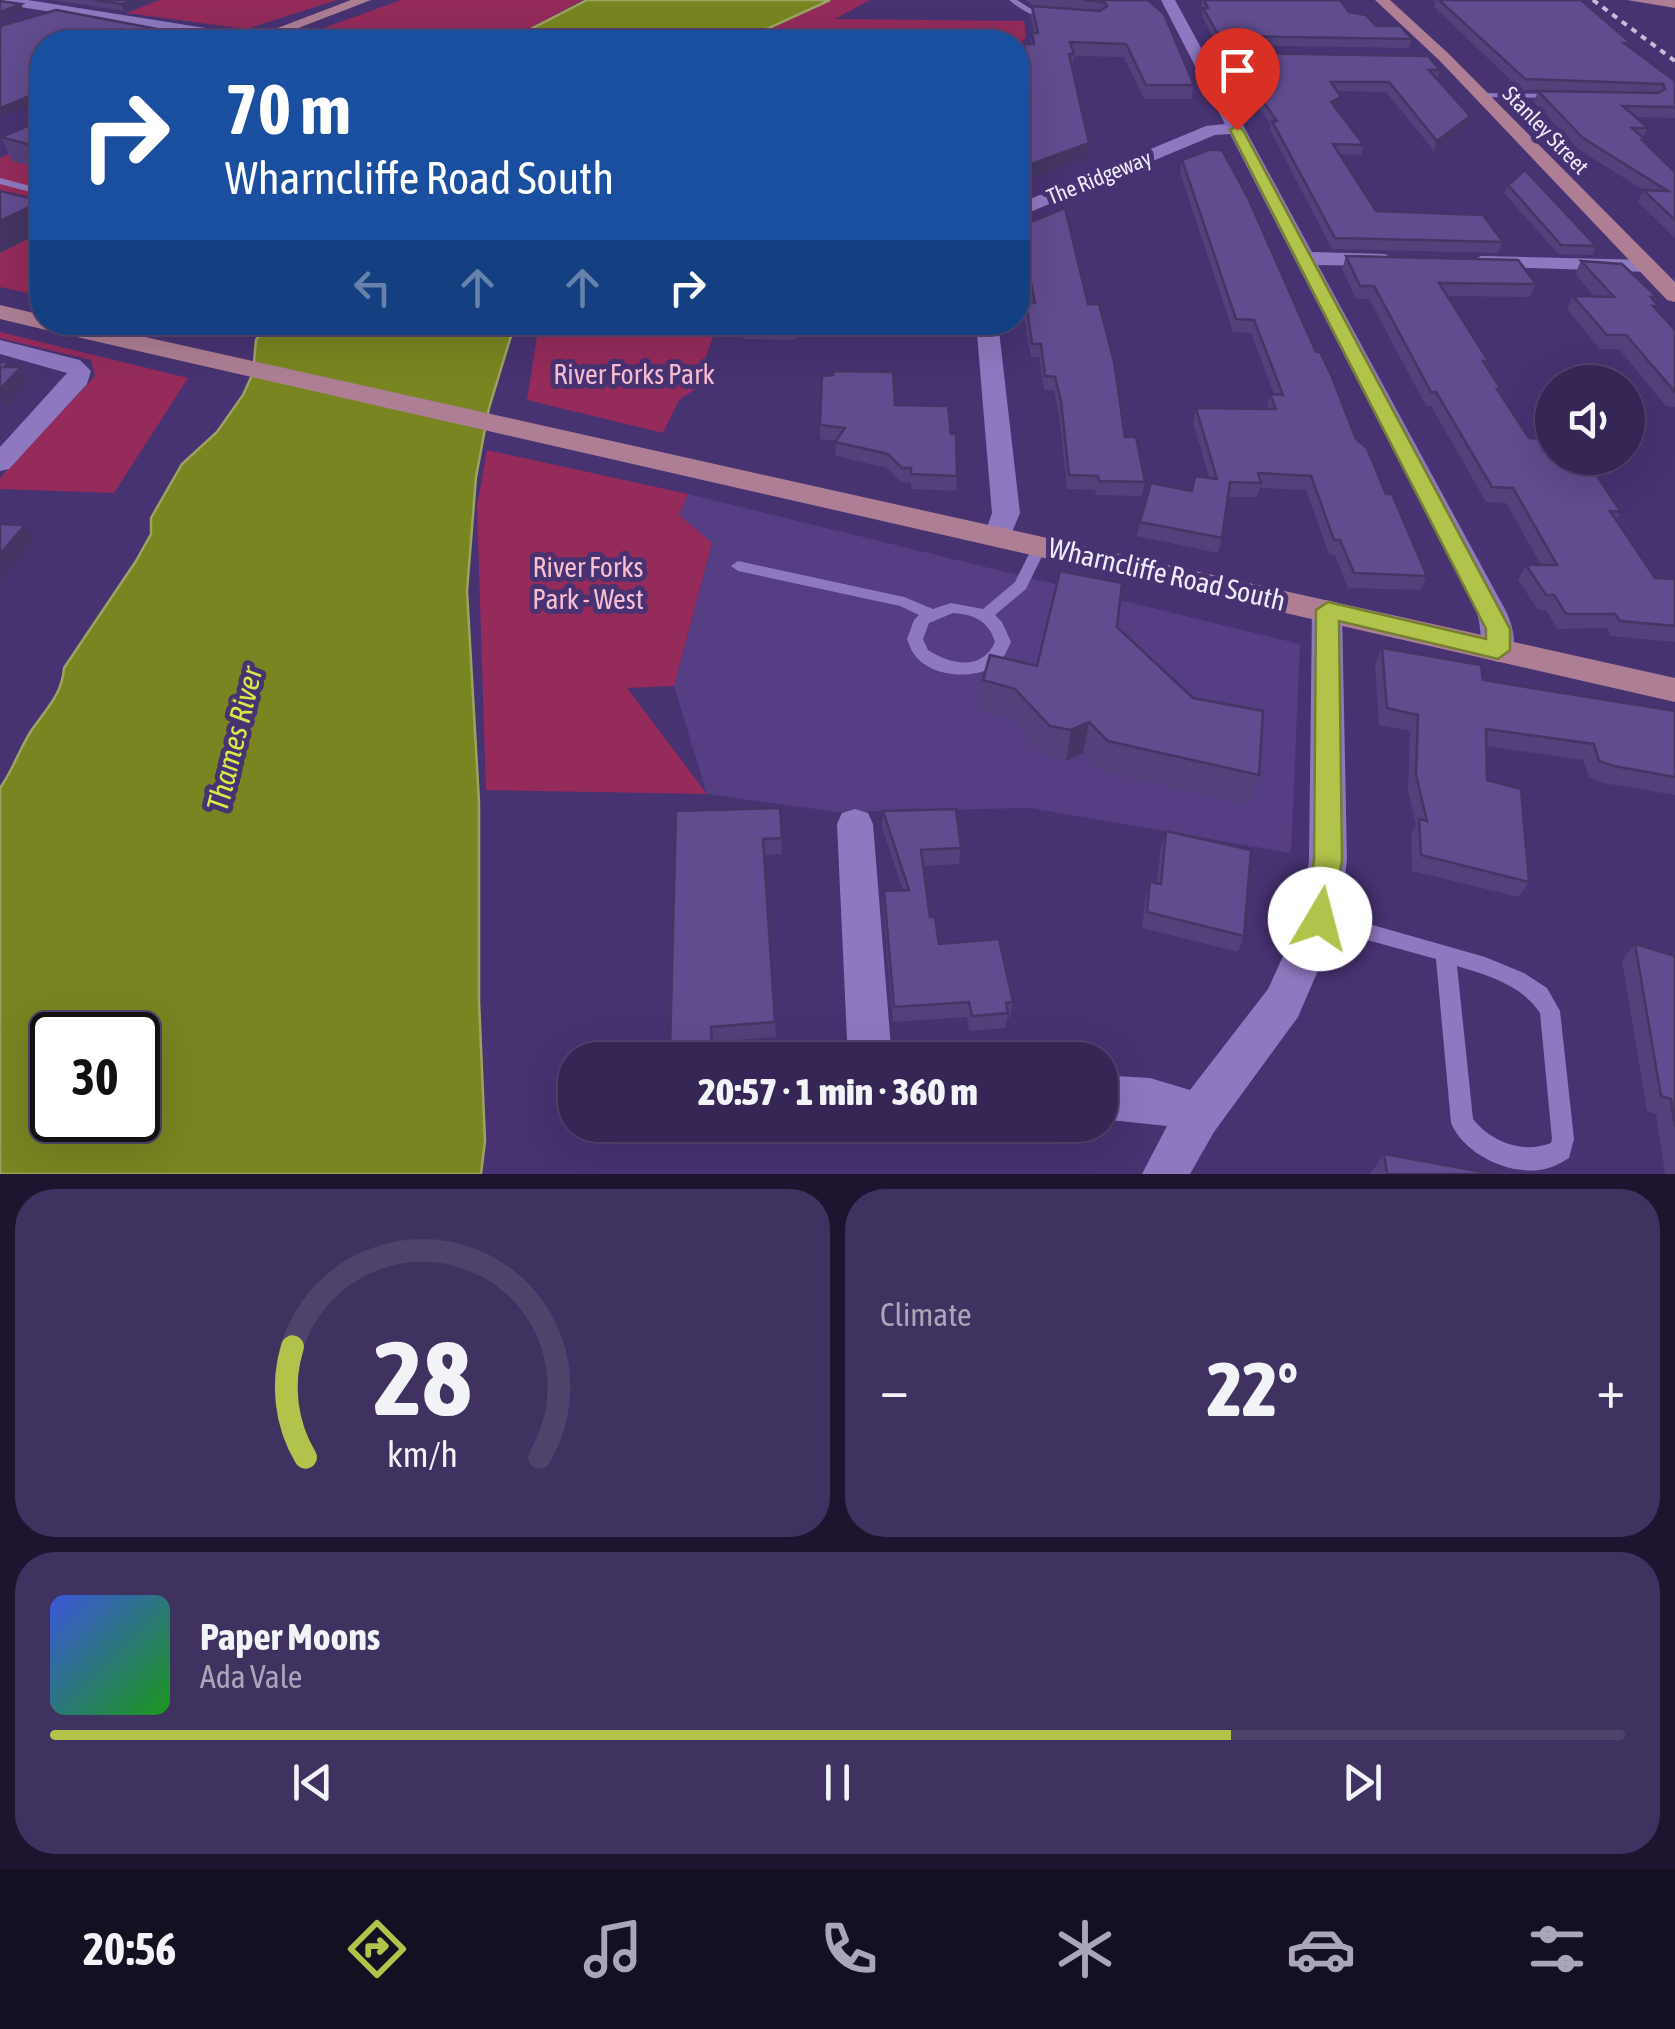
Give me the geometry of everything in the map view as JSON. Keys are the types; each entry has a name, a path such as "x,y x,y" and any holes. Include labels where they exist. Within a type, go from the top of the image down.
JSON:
{"main road":[{"path":"282,30 364,0"},
{"name":"Stanley Street","path":"1382,0 1481,95 1675,295"},
{"path":"1634,0 1673,4"},
{"name":"Wharncliffe Road South","path":"0,312 30,319"},
{"name":"Wharncliffe Road South","path":"101,335 1675,690"}],"street":[{"path":"1,0 186,30"},
{"path":"1168,0 1206,53 1237,130 1492,613 1498,629 1498,650"},
{"path":"31,18 60,9"},
{"path":"1422,57 1444,58"},
{"name":"The Ridgeway","path":"1030,206 1212,130 1237,130"},
{"path":"1304,258 1399,260"},
{"path":"1456,262 1648,266"},
{"path":"988,335 1006,513 998,536"},
{"path":"0,347 60,361 79,372 78,379 0,464"},
{"path":"1165,1174 1198,1116 1283,1004 1320,919 1328,860 1328,610"},
{"path":"855,824 869,1042"},
{"path":"1118,1097 1143,1096 1168,1101 1198,1116"}],"lane":[{"path":"1012,0 1034,14 1062,18"},
{"path":"1481,95 1556,96"},
{"path":"0,181 30,189"},
{"path":"985,615 1021,586 1040,546"},
{"path":"738,566 904,602 930,614"},
{"path":"950,608 985,615 1001,632 1000,652 982,666 968,669 939,665 922,654 915,639 916,629 930,614 950,608"},
{"path":"1320,919 1446,954 1524,982 1548,1002 1563,1139 1562,1150 1553,1158 1542,1161 1495,1149 1476,1140 1462,1123 1446,954"}],"shaded area":[{"path":"688,494 1300,644 1291,853 1031,808 837,812 707,794 674,686 712,544 679,515"}],"green space":[{"path":"160,0 337,0 246,29 126,13"},
{"path":"401,0 583,0 527,30 318,30"},
{"path":"830,0 870,0 835,19 1024,21 1025,30 765,30"},
{"path":"30,145 30,293 0,287 0,158"},
{"path":"0,332 188,378 114,493 0,489 0,478 95,376 91,360 0,338"},
{"name":"River Forks Park","path":"537,335 714,335 694,390 679,400 663,433 527,400"},
{"name":"River Forks Park - West","path":"487,450 688,494 679,515 712,543 674,686 627,688 707,794 486,790 477,506"}],"water":[{"path":"587,0 830,0 764,30 529,30"},
{"name":"Thames River","path":"260,335 511,335 489,408 476,477 467,591 479,802 479,1001 485,1141 481,1174 0,1174 0,788 31,731 57,694 64,668 136,561 151,534 151,518 182,464 217,432 253,373"}],"building":[{"path":"94,0 134,0 121,4"},
{"path":"1084,0 1148,0 1164,14 1194,85 1146,85 1126,44 1070,42 1074,54 1069,54 1089,143 1030,165 1030,44 1034,44 1032,33 1038,33 1032,6 1100,11 1107,6 1104,2"},
{"path":"1204,0 1340,0 1349,12 1366,15 1376,26 1400,26 1412,39 1219,36 1203,8 1208,8"},
{"path":"1439,0 1581,0 1631,43 1624,43 1675,81 1675,107 1623,106 1648,128 1632,128 1675,172 1675,220 1643,190 1668,191 1583,138 1538,91 1658,93 1665,89 1663,84 1525,79"},
{"path":"0,1 21,4 0,12"},
{"path":"56,10 163,30 30,30 30,96 0,108 0,26"},
{"path":"1229,53 1428,56 1440,70 1429,70 1470,116 1437,141 1389,82 1331,82 1341,97 1331,102 1364,145 1333,144 1376,211 1483,215 1503,242 1335,238 1272,121 1277,121"},
{"path":"30,125 30,145 1,137"},
{"path":"1209,150 1222,150 1248,198 1316,352 1320,352 1332,377 1356,439 1367,448 1386,494 1392,494 1427,576 1354,573 1340,540 1334,540 1311,476 1258,473 1261,483 1230,482 1222,538 1140,522 1151,483 1192,491 1195,476 1217,479 1196,408 1276,409 1270,394 1283,395 1254,320 1236,319 1182,160"},
{"path":"1525,170 1596,246 1561,245 1508,185"},
{"path":"0,191 30,198 30,207 0,221"},
{"path":"1065,208 1088,304 1099,304 1114,362 1125,437 1136,437 1145,482 1099,481 1098,476 1069,475 1055,377 1045,376 1041,344 1032,344 1030,330 1030,303 1035,303 1030,277 1033,221"},
{"path":"1346,256 1518,260 1536,284 1439,283 1489,362 1483,361 1501,389 1497,389 1529,438 1535,439 1535,475 1596,475 1621,512 1610,511 1655,578 1675,579 1675,626 1620,621 1615,614 1566,614 1554,595 1546,595 1526,565 1557,565 1513,488 1492,487 1436,392 1431,392 1374,286 1360,286"},
{"path":"1581,261 1622,264 1657,297 1651,297 1659,307 1653,306 1675,330 1675,392 1626,335 1607,335 1573,296 1614,297"},
{"path":"0,362 9,362 4,367 21,367 0,389"},
{"path":"833,371 893,372 895,405 948,406 951,434 956,434 957,476 911,474 911,468 902,468 888,454 835,442 845,428 820,425 822,376 833,375"},
{"path":"0,524 25,525 0,554"},
{"path":"1060,571 1122,583 1117,627 1193,698 1263,711 1259,775 1108,741 1089,722 1071,730 1050,726 1015,689 983,680 990,655 1037,666"},
{"path":"1382,648 1481,665 1483,680 1675,711 1675,777 1599,761 1594,744 1486,729 1487,780 1521,789 1529,882 1421,855 1419,819 1427,821 1416,775 1418,715 1387,708"},
{"path":"780,808 782,838 763,839 775,1022 711,1027 712,1042 670,1042 676,811"},
{"path":"956,809 961,848 921,850 930,917 935,917 939,944 999,939 1013,1002 1006,1003 1008,1013 972,1016 969,1002 894,1007 884,891 909,890 883,811"},
{"path":"1166,831 1251,850 1244,936 1147,912 1150,882 1161,884"},
{"path":"1635,944 1675,956 1675,1126 1671,1099 1661,1096"},
{"path":"1384,1154 1494,1174 1387,1174"}],"railway":[{"path":"1593,0 1675,61"}],"route":[{"path":"1237,130 1498,629 1498,650 1328,610 1328,860 1320,919"}]}
